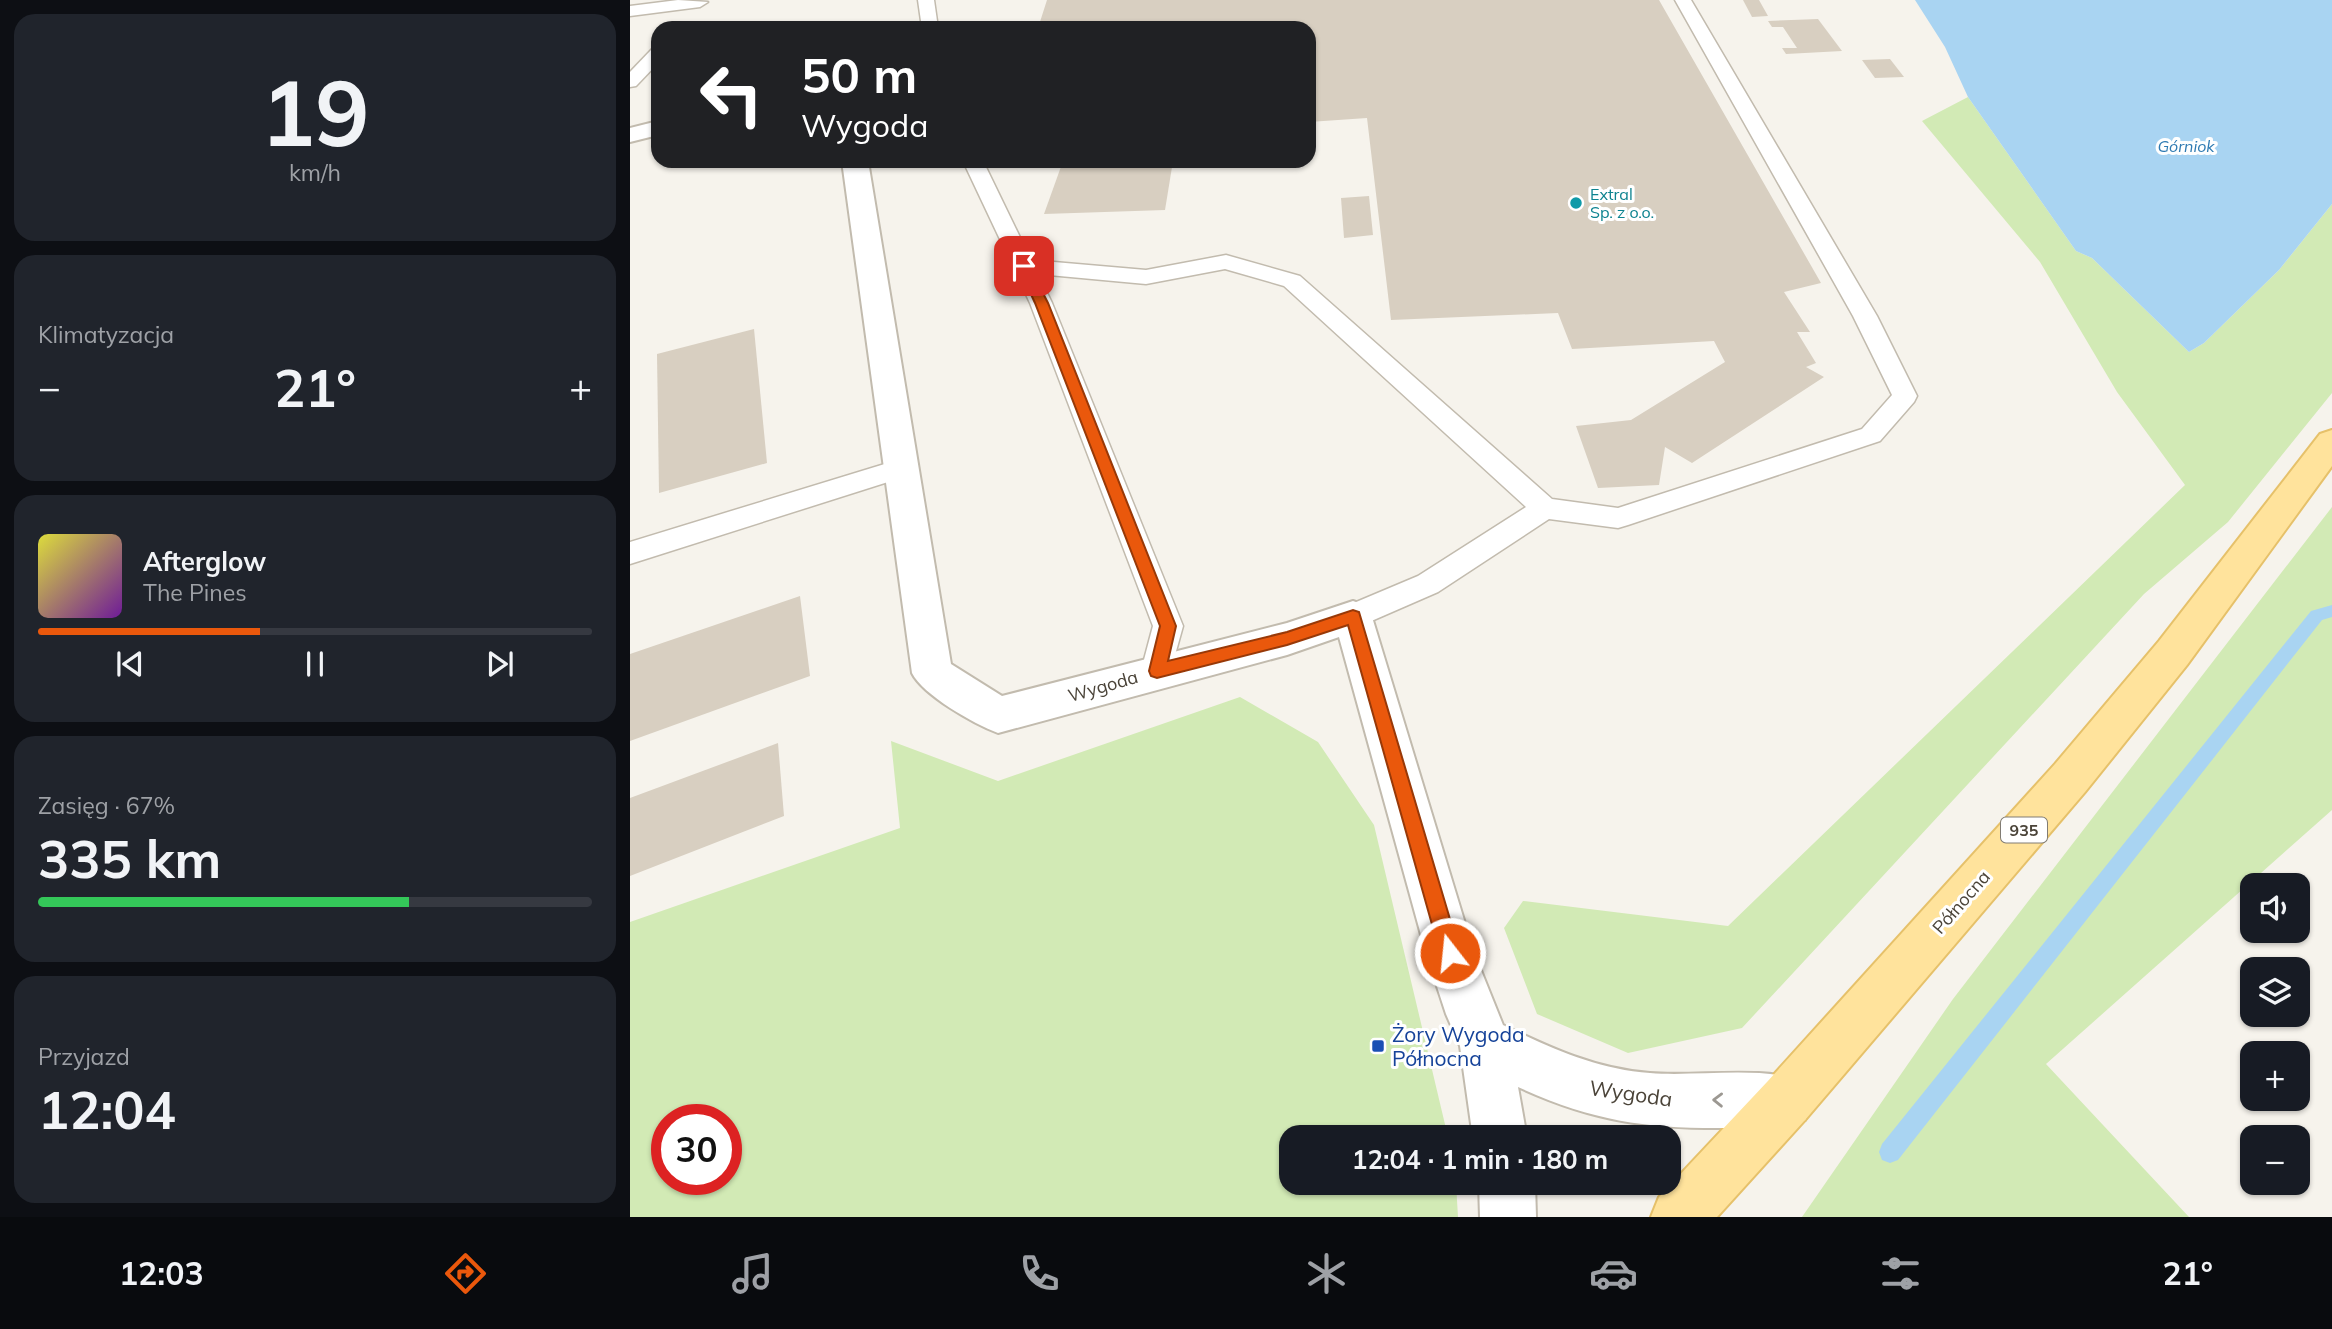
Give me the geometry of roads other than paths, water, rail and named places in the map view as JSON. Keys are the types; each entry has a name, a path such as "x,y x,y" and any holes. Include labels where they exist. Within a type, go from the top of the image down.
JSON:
{"main road":[{"name":"Północna","path":"1679,1217 1786,1101 2078,768 2181,643 2332,442"}],"street":[{"path":"630,135 651,130"},
{"name":"Wygoda","path":"856,168 932,673 998,715 1157,671 1287,639 1353,617"},
{"path":"1353,617 1450,953 1471,1014 1485,1043 1498,1125"},
{"name":"Wygoda","path":"1485,1043 1555,1076 1610,1095 1644,1099 1786,1101"},
{"path":"1507,1195 1508,1217"}],"lane":[{"path":"926,0 929,21"},
{"path":"1024,266 1146,277 1226,262 1292,281 1545,508 1618,518 1871,435 1906,396 1865,316 1683,0"},
{"path":"630,11 700,1 691,21"},
{"path":"630,82 651,60"},
{"path":"975,168 1041,303 1168,626 1157,671"},
{"path":"630,553 901,468"},
{"path":"1353,617 1427,584 1545,508"}],"water":[{"name":"Górniok","path":"1915,0 2332,0 2332,204 2279,270 2204,343 2189,352 2092,258 2076,251 1968,97 1945,47"}],"waterway":[{"path":"1890,1152 2317,615 2332,611"}],"place":[{"name":"Extral Sp. z o.o.","path":"1576,203"},
{"name":"Żory Wygoda Północna","path":"1378,1046"}]}
